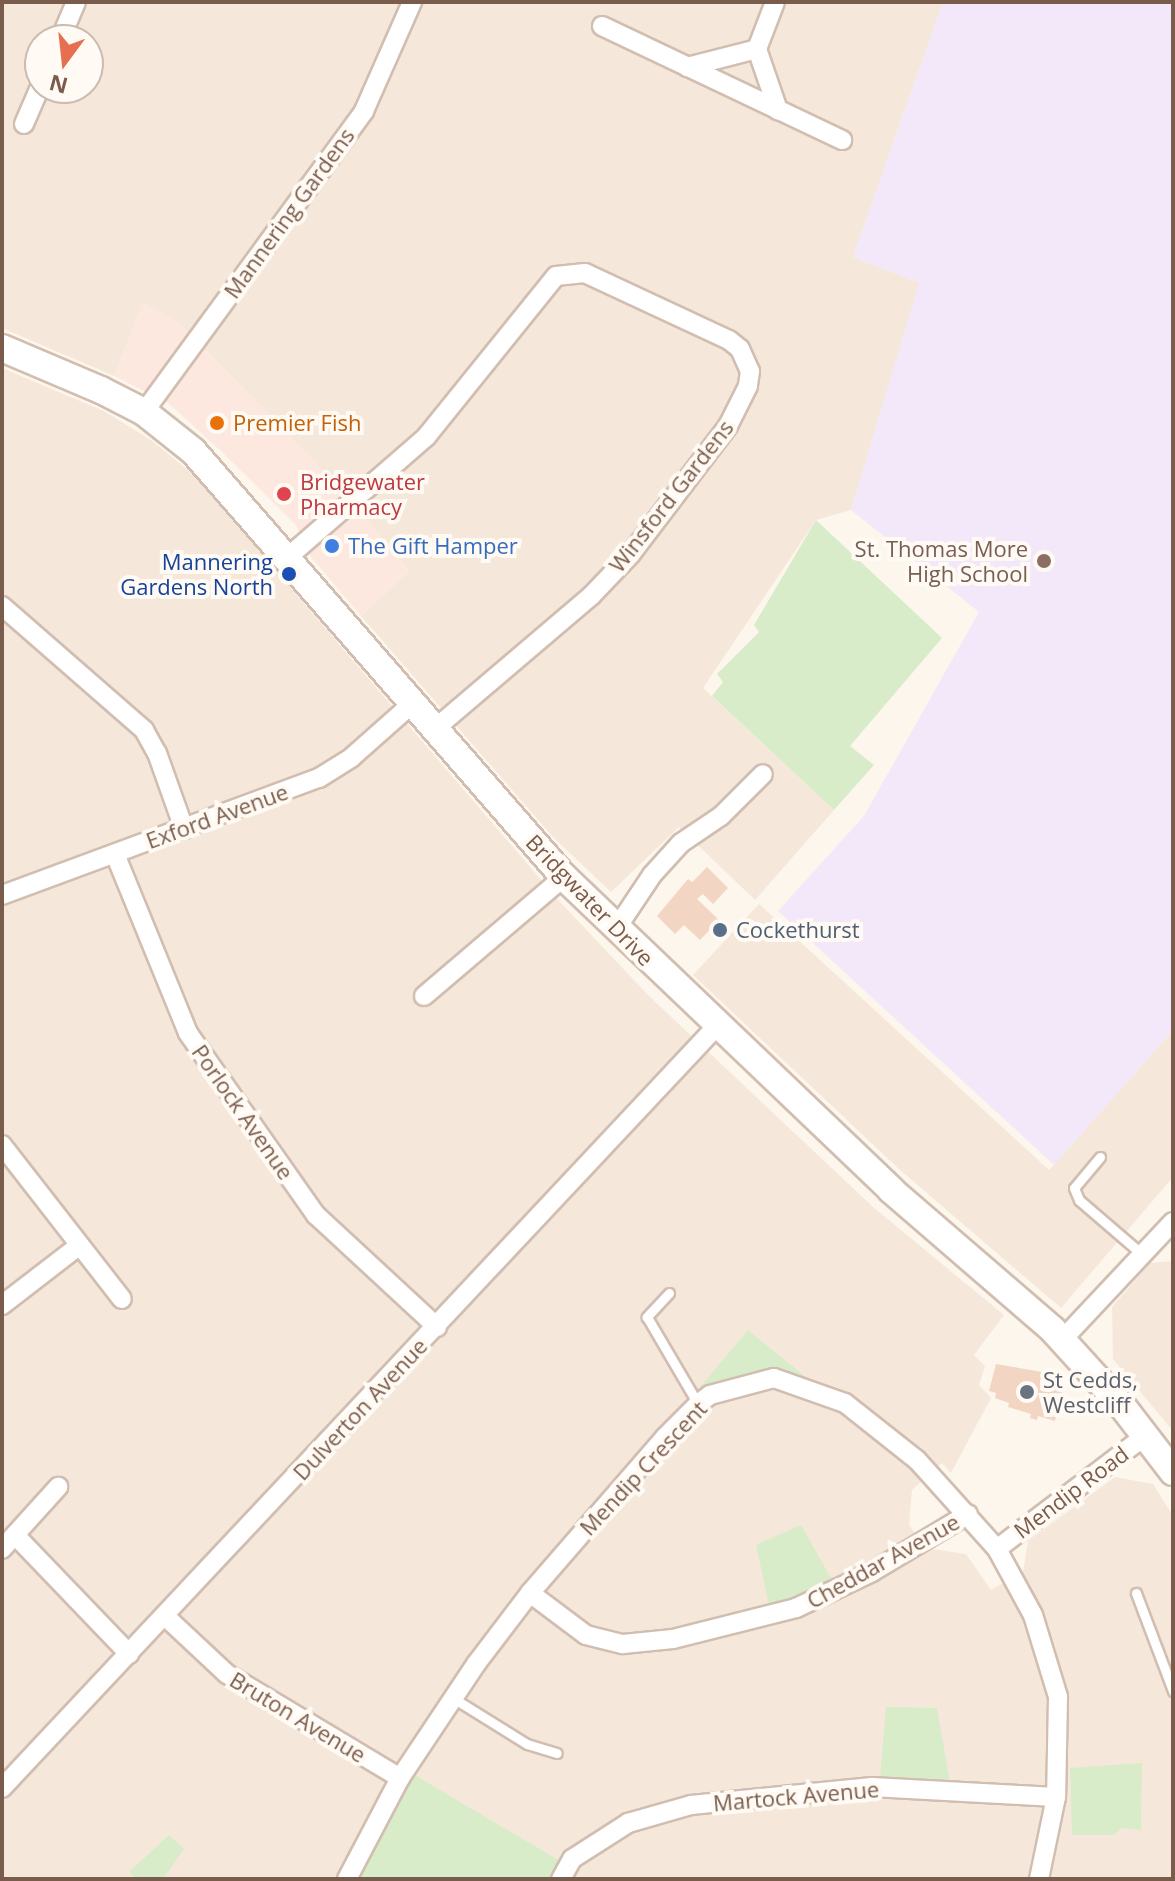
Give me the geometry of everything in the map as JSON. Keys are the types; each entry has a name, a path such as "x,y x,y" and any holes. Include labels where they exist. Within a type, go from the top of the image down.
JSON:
{"street":[{"path":"67,24 76,2"},
{"name":"Mannering Gardens","path":"144,412 364,111 412,2"},
{"path":"775,2 757,49 778,110"},
{"path":"602,26 842,140"},
{"path":"687,67 757,49"},
{"path":"24,124 33,104"},
{"name":"Winsford Gardens","path":"288,557 426,437 556,276 585,273 729,340 740,349 750,371 748,386 728,426 631,554 591,596 435,729"},
{"name":"Bridgwater Drive","path":"2,348 144,412 193,451 564,877 716,1027 891,1190 1062,1340 1146,1435 1173,1472"},
{"path":"2,606 144,730 157,753 184,829"},
{"name":"Exford Avenue","path":"2,895 319,778 352,757 413,703"},
{"path":"616,929 652,875 681,843 721,816 763,774"},
{"name":"Porlock Avenue","path":"115,854 188,1033 316,1215 437,1327"},
{"path":"424,996 564,877"},
{"name":"Dulverton Avenue","path":"2,1788 166,1617 716,1027"},
{"path":"2,1145 122,1299"},
{"path":"1062,1340 1173,1222"},
{"path":"2,1305 80,1245"},
{"name":"Mendip Crescent","path":"347,1879 400,1778 453,1698 530,1593 665,1437 698,1404 710,1395 774,1378 845,1403 917,1460 997,1549 1033,1615 1058,1697 1056,1797 1039,1879"},
{"name":"Mendip Road","path":"997,1549 1146,1435"},
{"path":"2,1549 58,1487"},
{"name":"Cheddar Avenue","path":"530,1593 586,1635 623,1644 673,1639 796,1608 872,1572 968,1514"},
{"path":"15,1535 129,1654"},
{"name":"Bruton Avenue","path":"166,1617 227,1674 400,1778"},
{"name":"Martock Avenue","path":"561,1879 572,1859 628,1823 691,1805 872,1787 1056,1797"}],"lane":[{"path":"1100,1157 1074,1188 1079,1200 1143,1255"},
{"path":"669,1293 647,1317 698,1404"},
{"path":"1136,1593 1173,1691"},
{"path":"453,1698 527,1744 557,1753"}],"shaded area":[{"path":"2,2 943,2 853,257 920,283 851,510 816,520 703,688 834,810 755,900 679,827 611,892 553,837 361,616 409,571 343,491 178,322 143,303 114,376 2,328"},
{"name":"St. Thomas More High School","path":"943,2 1173,2 1173,1030 1054,1165 778,911 864,816 979,612 851,510 919,283 853,257"},
{"path":"143,302 178,322 343,491 409,571 361,616 311,557 296,525 221,451 168,403 114,376"},
{"path":"2,368 104,411 151,440 194,475 560,902 649,996 873,1207 1004,1315 974,1355 985,1366 979,1385 991,1398 951,1473 942,1463 912,1490 909,1525 926,1548 966,1554 991,1590 1023,1572 1028,1541 1115,1477 1153,1484 1173,1516 1173,1879 2,1879"},
{"path":"759,904 1049,1170 1173,1030 1173,1177 1061,1308 900,1170 693,975"},
{"path":"1173,1261 1173,1431 1113,1359 1112,1307 1150,1263"}],"green space":[{"path":"816,520 942,638 850,746 874,765 834,810 712,696 723,682 717,674 759,632 754,625"},
{"path":"748,1330 812,1382 768,1371 701,1386"},
{"path":"801,1525 832,1580 769,1606 756,1545"},
{"path":"886,1707 937,1708 950,1783 880,1778"},
{"path":"1142,1763 1141,1830 1122,1828 1114,1835 1072,1835 1070,1768"},
{"path":"413,1774 560,1861 549,1879 356,1879"},
{"path":"169,1835 184,1849 163,1879 136,1879 129,1872"}],"building":[{"path":"707,867 728,888 713,904 703,894 697,899 719,920 700,940 684,925 675,934 657,916 688,879 692,882"},
{"name":"St Cedds, Westcliff","path":"996,1364 1042,1372 1041,1376 1064,1384 1055,1421 1038,1416 1037,1420 1030,1418 1031,1414 1008,1407 1009,1403 995,1398 996,1393 989,1391"}],"place":[{"name":"Premier Fish","path":"217,423"},
{"name":"Bridgewater Pharmacy","path":"284,494"},
{"name":"The Gift Hamper","path":"332,546"},
{"name":"St. Thomas More High School","path":"1044,561"},
{"name":"Mannering Gardens North","path":"289,574"},
{"name":"Cockethurst","path":"720,930"},
{"name":"St Cedds, Westcliff","path":"1027,1392"}]}
